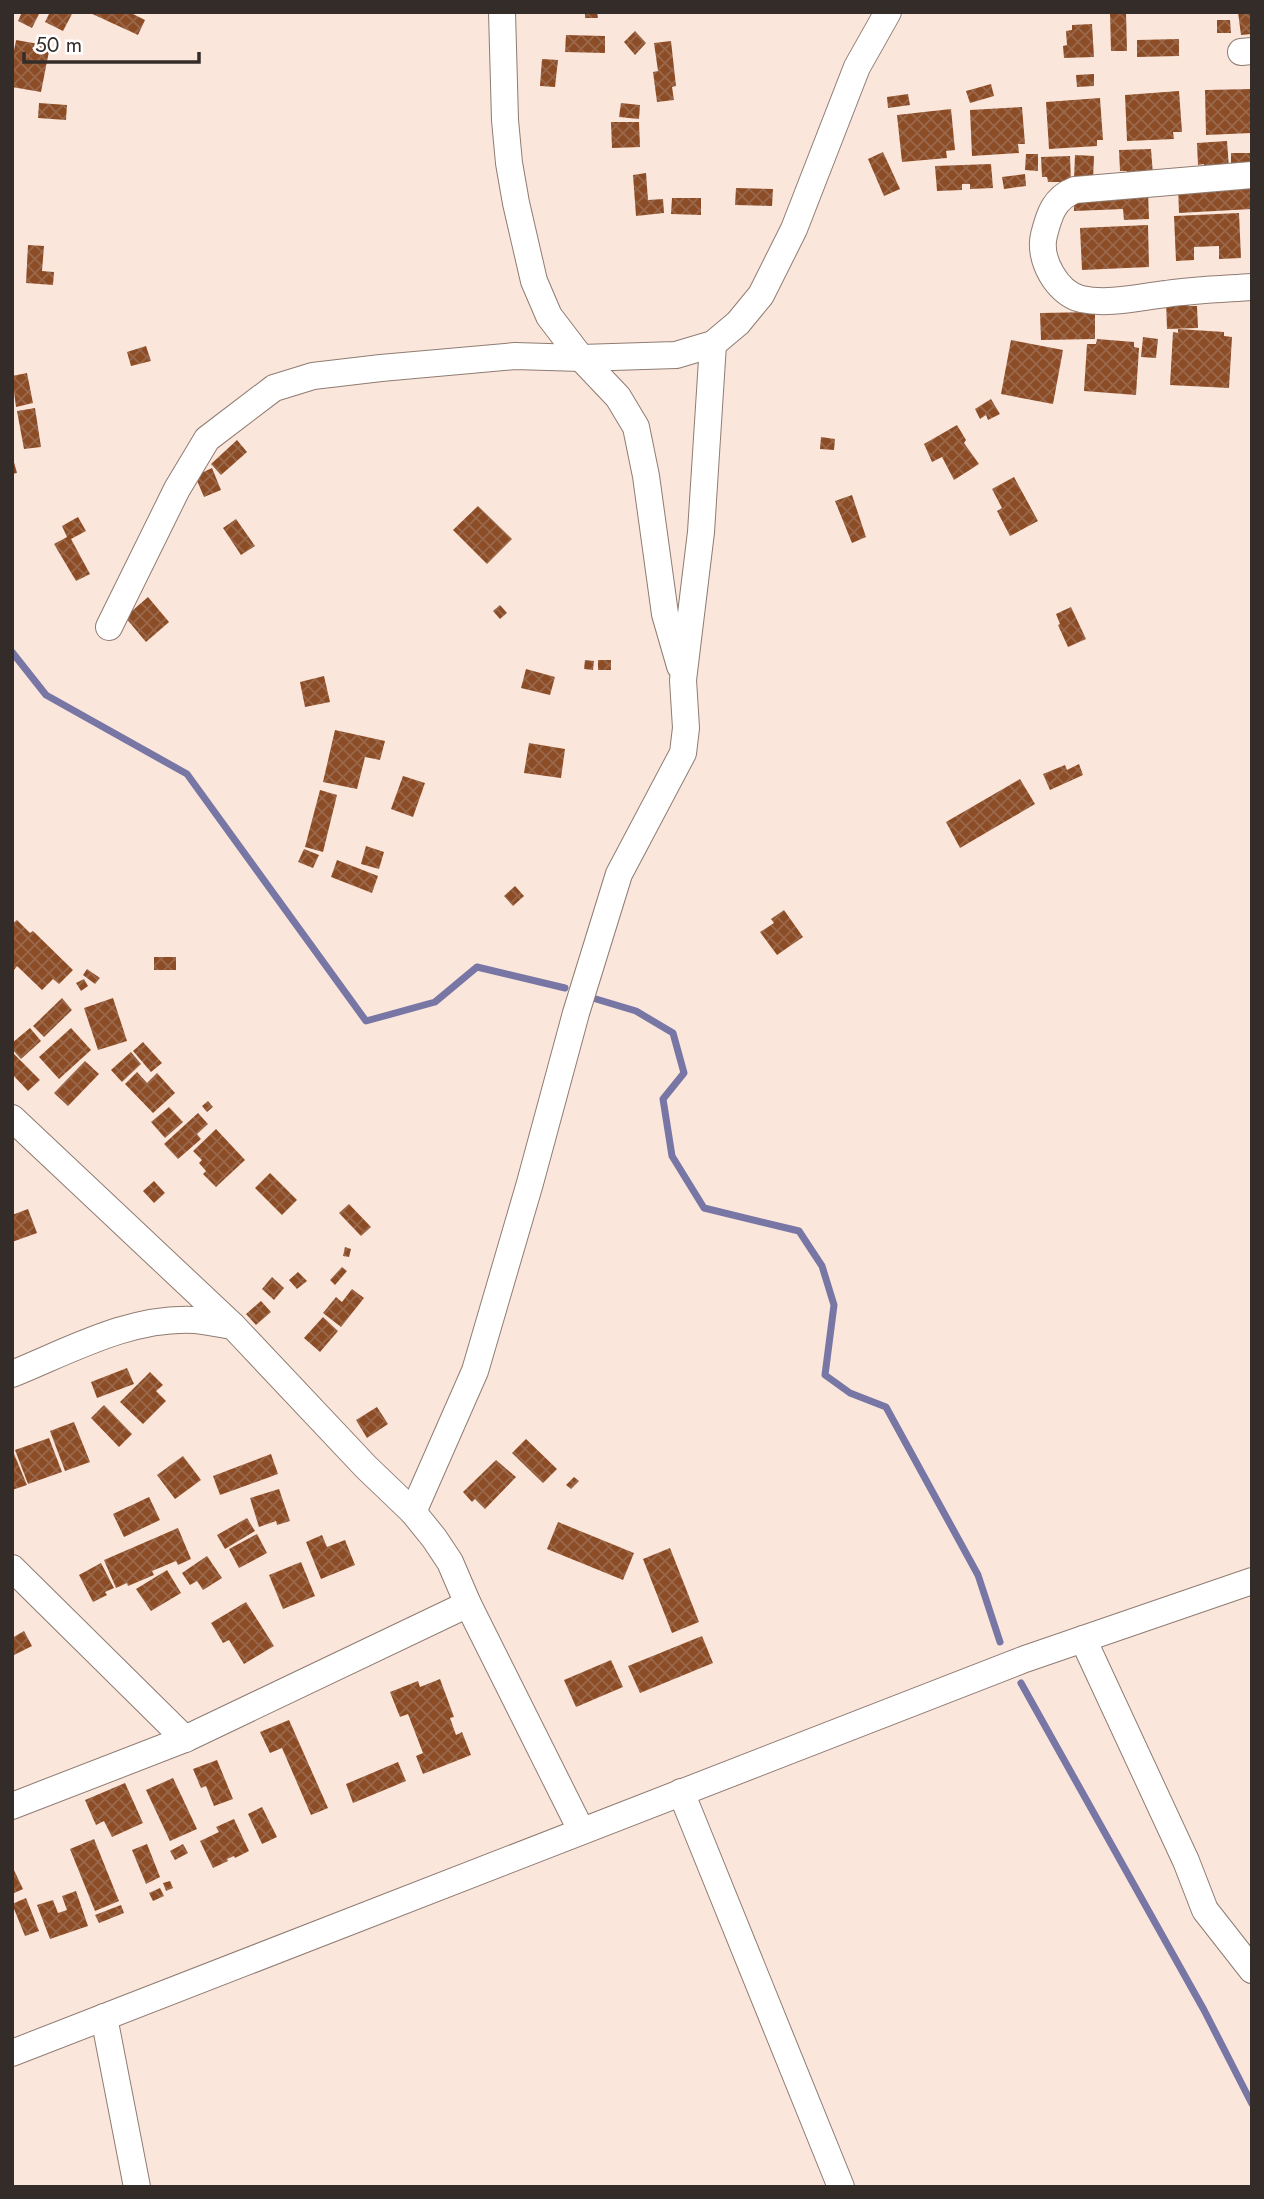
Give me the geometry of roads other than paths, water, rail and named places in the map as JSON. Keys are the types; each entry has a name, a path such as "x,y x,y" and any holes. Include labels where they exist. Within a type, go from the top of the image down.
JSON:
{"street":[{"path":"502,12 505,120 516,203 534,281 549,316 581,358 618,397 636,427 646,476 665,614 683,680"},
{"path":"109,627 177,489 207,439 274,388 313,376 381,369 514,356 581,358 676,355 713,344 738,323 761,295 794,229 857,66 888,12"},
{"path":"1252,175 1075,190 1063,194 1055,203 1042,241 1043,259 1065,289 1077,298 1115,301 1189,291 1252,287"},
{"path":"413,1512 475,1371 576,1013 619,874 683,753 686,728 683,680 701,533 713,344"},
{"path":"12,1118 233,1326 366,1467 413,1512 450,1562 468,1604 581,1830"},
{"path":"12,1374 114,1332 159,1322 194,1320 233,1326"},
{"path":"12,1568 185,1739"},
{"path":"12,2053 1025,1659 1252,1581"},
{"path":"12,1806 185,1739 468,1604"},
{"path":"1083,1639 1186,1861 1205,1910 1252,1970"},
{"path":"681,1791 841,2187"},
{"path":"104,2017 137,2187"}],"waterway":[{"path":"12,652 46,695 187,774 366,1021 435,1002 477,967 565,988"},
{"path":"596,999 636,1011 673,1033 684,1073 663,1099 672,1156 704,1208 799,1231 822,1266 834,1305 825,1375 850,1393 886,1407 978,1575 1000,1642"},
{"path":"1021,1683 1204,2010 1252,2104"}]}
